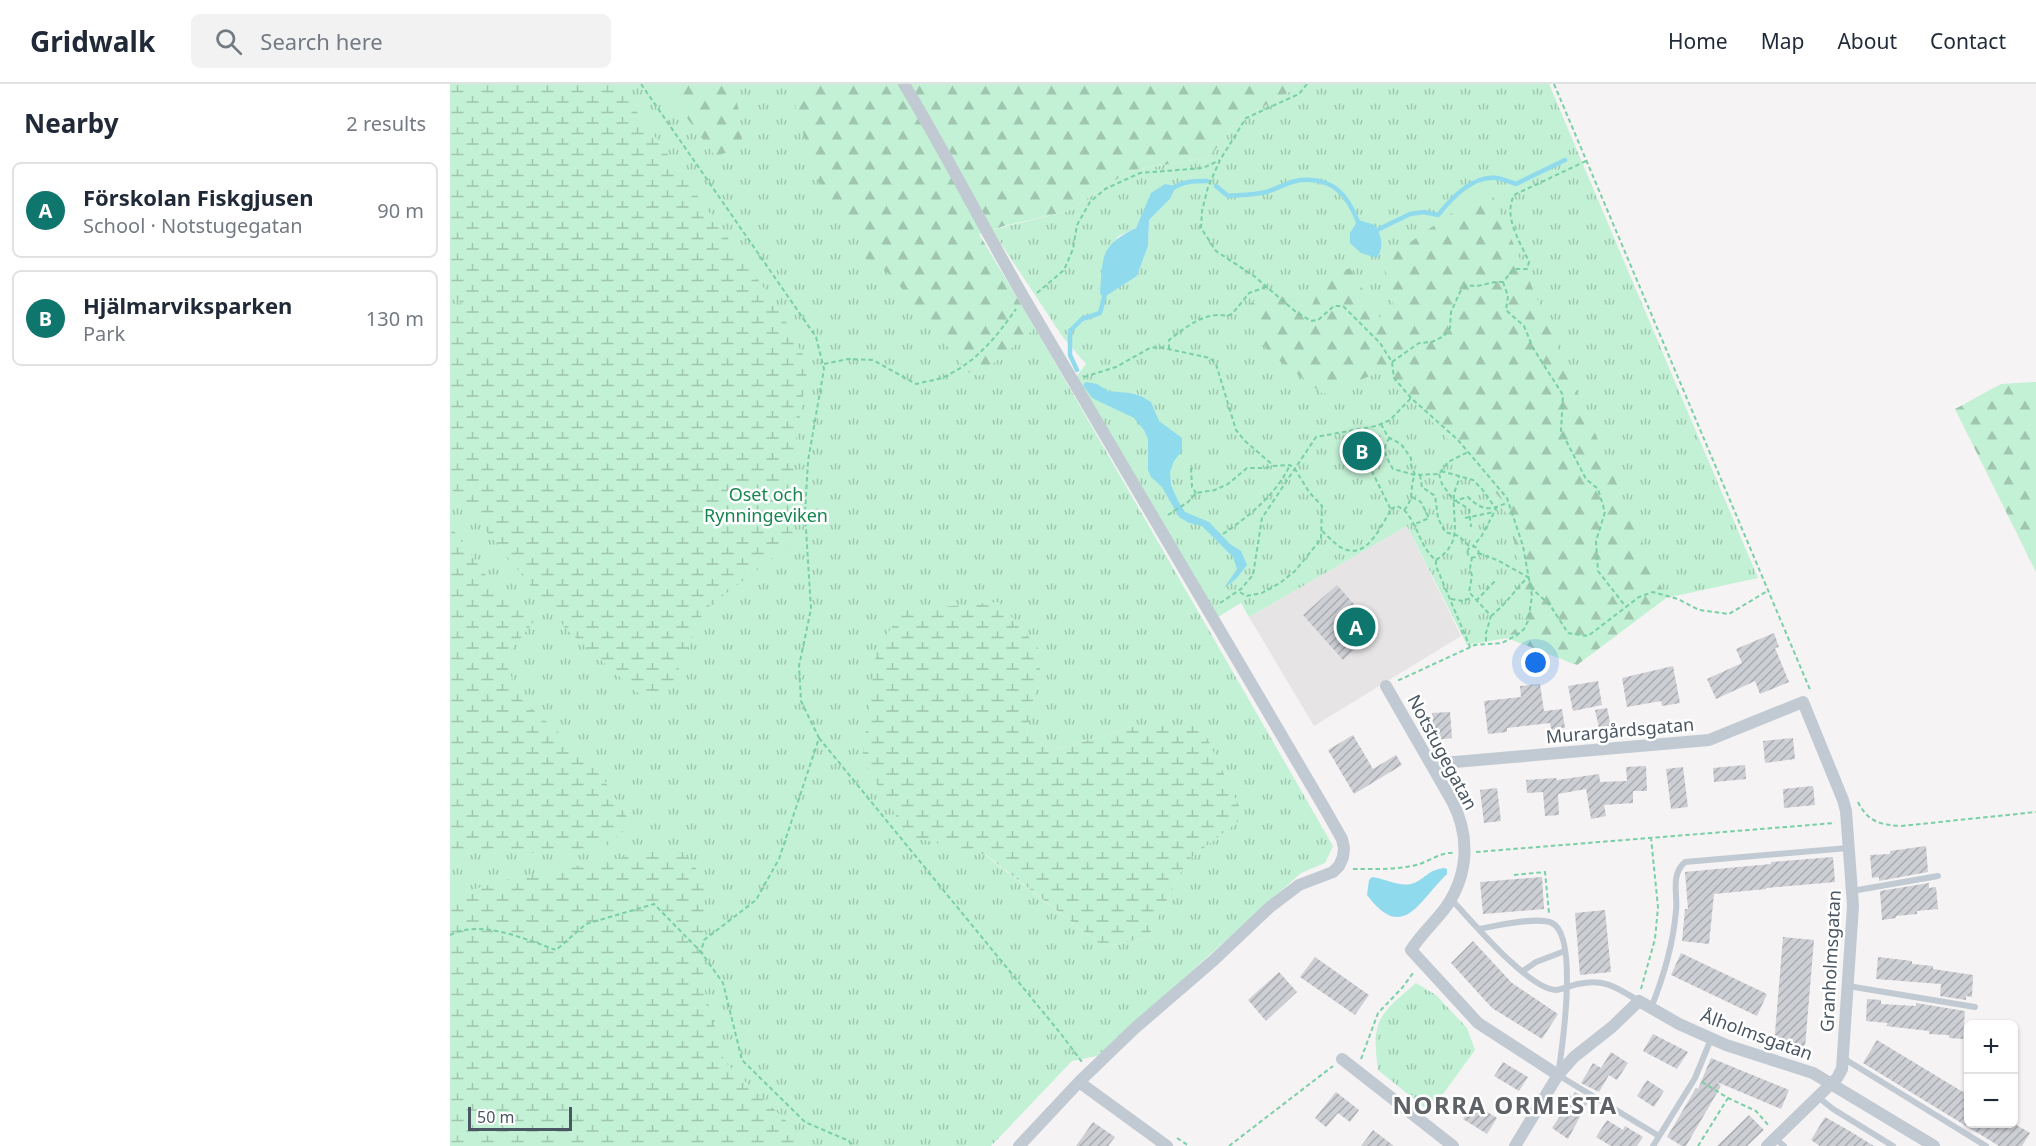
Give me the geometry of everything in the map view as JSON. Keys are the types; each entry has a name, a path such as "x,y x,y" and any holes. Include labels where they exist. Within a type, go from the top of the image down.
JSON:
{"street":[{"path":"904,84 1072,380 1342,839 1344,848 1339,866 1333,872 1299,885 1286,893 1214,960 1134,1029 1079,1082 1019,1146"},
{"name":"Notstugegatan","path":"1386,686 1432,764 1460,819 1464,838 1465,853 1462,872 1451,898 1411,950 1421,962"},
{"name":"Murargårdsgatan","path":"1432,764 1709,740 1808,698"},
{"name":"Granholmsgatan","path":"1776,1143 1837,1078 1842,1069 1843,1058 1853,906 1847,822 1843,800 1808,698"},
{"path":"1421,962 1478,1023 1558,1075"},
{"path":"1515,1146 1558,1075 1574,1057 1612,1027 1639,1001"},
{"name":"Ålholmsgatan","path":"1639,1001 1711,1039 1759,1057 1808,1071 1934,1146"},
{"path":"1342,1059 1454,1146"},
{"path":"1079,1082 1167,1146"}],"lane":[{"path":"1651,1008 1671,948 1676,910 1676,876 1679,867 1685,862 1849,848"},
{"path":"1852,891 1938,876"},
{"path":"1451,898 1509,960 1545,986 1557,990 1583,983 1608,982 1639,1001"},
{"path":"1479,929 1523,921 1549,921 1557,925 1565,951 1567,986 1566,1022 1558,1075 1659,1136"},
{"path":"1523,971 1536,962 1565,951"},
{"path":"1848,986 1975,1007"},
{"path":"1653,1146 1695,1078 1711,1039"},
{"path":"1843,1058 1986,1146"},
{"path":"1818,1096 1833,1109 1893,1146"}],"path":[{"path":"641,84 816,338 824,364 807,461 805,513 811,609 799,666 801,701 819,738 1090,1072"},
{"path":"1307,84 1299,94 1246,118 1220,160 1208,187 1202,211 1201,228 1216,251 1296,312 1311,321 1318,320 1334,306 1342,306 1380,344 1392,362 1394,378 1411,398 1458,440 1507,498 1522,546 1530,587 1528,621 1524,629 1502,643 1470,647 1386,686"},
{"path":"1554,84 1768,590 1808,698"},
{"path":"1392,362 1419,343 1432,342 1444,336 1450,328 1451,312 1460,292 1467,285 1478,287 1491,282 1503,282 1514,269 1527,268 1529,262 1510,217 1509,205 1514,195 1586,161"},
{"path":"1503,282 1508,296 1506,310 1524,326 1533,348 1563,395 1561,431 1586,479 1598,489 1605,512 1596,541 1598,571 1626,607"},
{"path":"1169,349 1169,340 1196,321 1217,314 1228,316 1249,293 1266,287"},
{"path":"1072,380 1116,367 1150,348 1159,347 1210,358 1216,364 1236,430 1274,466"},
{"path":"1207,611 1238,591 1253,575 1262,518 1316,437 1381,424 1390,420 1411,398"},
{"path":"1381,424 1390,438 1401,444 1411,458 1415,475 1411,483 1412,497 1404,510"},
{"path":"1370,427 1362,439 1362,451 1390,510"},
{"path":"1390,438 1384,444 1384,453 1393,469 1415,475 1440,473 1473,480 1496,509"},
{"path":"1468,452 1448,462 1440,473 1442,484 1455,501 1469,509 1471,527"},
{"path":"1223,534 1257,509 1284,478 1290,465"},
{"path":"1172,512 1196,493 1215,490 1228,484 1247,468 1290,465 1295,469 1309,492 1322,506 1321,538 1295,571 1280,583 1254,595 1246,596 1238,591"},
{"path":"1191,468 1192,487 1196,493"},
{"path":"1420,475 1422,487 1435,496 1434,503 1438,518 1445,532 1456,535 1478,549 1478,553 1497,560 1528,577"},
{"path":"1436,560 1446,553 1456,535 1454,490 1459,476"},
{"path":"1412,497 1421,502 1429,518 1414,524"},
{"path":"1455,501 1468,497 1478,507 1496,509"},
{"path":"1472,557 1467,553 1471,546 1481,537 1496,509 1508,502"},
{"path":"1322,531 1343,549 1359,550 1369,544 1390,510 1397,506 1404,510 1414,524 1429,555 1436,560"},
{"path":"1465,518 1470,519 1494,512"},
{"path":"1478,553 1472,557 1469,592 1491,616"},
{"path":"1436,560 1436,566 1470,647"},
{"path":"1486,644 1486,633 1491,616 1528,577"},
{"path":"1476,601 1495,581"},
{"path":"1530,587 1550,605 1568,633 1588,636 1639,597 1653,591 1678,599 1699,610 1729,614 1768,590"},
{"path":"1451,599 1462,601 1472,597"},
{"path":"701,952 704,940 756,900 779,859 819,738"},
{"path":"1856,798 1867,817 1876,823 1887,825 1900,826 2036,812"},
{"path":"1339,866 1345,868 1400,868 1417,865 1445,852 1465,853 1847,822"},
{"path":"1639,1001 1655,939 1658,907 1651,838"},
{"path":"1514,874 1545,872 1549,921"},
{"path":"450,935 460,930 502,931 556,950 586,924 654,904 701,952 723,983 742,1060 805,1122 849,1141 853,1146"},
{"path":"1356,1070 1378,1013 1402,988 1421,962"},
{"path":"1229,1146 1342,1059"},
{"path":"1695,1078 1728,1098 1756,1111 1772,1129 1776,1143"},
{"path":"1698,1146 1728,1098"}],"shaded area":[{"path":"1407,526 1461,636 1314,726 1249,617"}],"green space":[{"name":"Oset och Rynningeviken","path":"450,84 839,84 1032,330 1035,328 1333,846 1325,863 1301,873 1097,1056 1072,1061 991,1146 450,1146","holes":["1036,685 1026,735 1056,750 1130,727 1244,817 1187,861 1148,937 1104,947 985,855"]},
{"path":"450,84 617,84 781,312 808,365 794,454 792,544 704,610 670,689 646,700 567,630 450,487 450,302 466,309 450,290"},
{"path":"662,84 733,84 743,148 715,156"},
{"path":"811,84 1296,84 1296,88 1236,122 1210,157 1129,171 1068,211 979,234 1035,328 979,376 968,372 891,275 861,256 865,236 834,218 815,174 795,106"},
{"path":"1296,84 1549,84 1758,578 1666,598 1577,665 1507,638 1467,645 1407,526 1249,617 1241,603 1218,617 1076,377 1086,364 1062,336 992,230 1068,211 1129,171 1210,157 1236,122 1296,88","holes":["1170,199 1149,220 1148,246 1137,276 1103,298 1117,237 1136,228 1141,218"]},
{"path":"1489,187 1666,598 1577,665 1507,638 1523,620 1520,562 1502,500 1386,370 1323,394 1268,352 1241,308 1273,292 1310,310 1323,280 1350,268 1380,318 1396,313 1382,262"},
{"path":"2036,382 2036,572 1955,409 2001,384"},
{"path":"450,526 493,585 535,620 504,659 521,699 595,765 631,824 608,845 547,854 466,848 450,860"},
{"path":"999,602 1043,654 1026,735 1056,750 1130,727 1201,725 1244,817 1187,861 1148,937 1104,947 986,855 908,836 862,759 877,648 904,610"},
{"path":"679,847 705,880 703,984 724,1061 812,1146 450,1146 450,896 513,878"},
{"path":"1416,983 1436,995 1467,1028 1475,1050 1430,1112 1378,1070 1376,1053 1377,1028 1380,1019 1393,1003"}],"water":[{"path":"1165,184 1176,186 1170,199 1149,220 1148,246 1137,276 1103,298 1100,293 1103,260 1106,253 1116,240 1136,228 1151,193"},
{"path":"1358,220 1375,225 1381,237 1377,258 1361,253 1350,243 1350,233"},
{"path":"1086,382 1097,384 1108,391 1141,396 1151,402 1159,421 1182,438 1182,451 1174,461 1170,472 1171,485 1178,501 1185,512 1209,522 1230,544 1241,551 1247,565 1236,579 1224,588 1237,569 1233,557 1202,526 1189,523 1179,517 1162,487 1151,477 1148,470 1148,439 1144,430 1134,418 1092,398 1083,385"},
{"path":"1447,869 1447,874 1418,906 1410,913 1400,917 1391,916 1380,909 1367,895 1369,880 1372,877 1399,884 1409,884 1434,870"}],"building":[{"path":"1337,585 1377,630 1343,660 1303,615"},
{"path":"1774,633 1779,647 1775,648 1789,682 1760,694 1755,681 1716,699 1707,679 1742,663 1736,649"},
{"path":"1673,666 1680,703 1662,706 1661,701 1627,707 1622,678"},
{"path":"1598,681 1602,705 1573,711 1568,686"},
{"path":"1540,684 1544,711 1562,709 1565,728 1551,730 1550,723 1507,728 1507,732 1488,734 1484,701 1521,697 1520,686"},
{"path":"1607,708 1611,726 1599,728 1595,710"},
{"path":"1450,712 1452,738 1434,740 1432,713"},
{"path":"1353,735 1373,769 1396,755 1402,765 1354,794 1328,750"},
{"path":"1793,738 1795,759 1765,763 1763,741"},
{"path":"1745,765 1746,779 1714,782 1713,768"},
{"path":"1646,766 1647,791 1633,791 1633,803 1604,805 1606,816 1591,819 1586,789 1558,794 1559,815 1545,816 1543,792 1527,793 1526,780 1556,778 1557,780 1599,774 1600,782 1627,781 1626,767"},
{"path":"1683,767 1688,807 1671,809 1666,769"},
{"path":"1813,786 1815,805 1784,808 1783,789"},
{"path":"1497,788 1501,821 1484,823 1480,790"},
{"path":"1926,846 1928,872 1879,881 1879,877 1872,878 1870,855 1890,854 1890,851"},
{"path":"1833,857 1835,882 1714,894 1709,944 1682,941 1685,909 1688,909 1685,872"},
{"path":"1542,877 1544,909 1483,914 1480,882"},
{"path":"1929,883 1929,888 1936,887 1938,909 1917,911 1917,914 1882,920 1880,891"},
{"path":"1605,910 1611,972 1580,975 1575,913"},
{"path":"1783,937 1814,940 1805,1047 1774,1045"},
{"path":"1473,941 1512,983 1558,1014 1542,1039 1492,1008 1451,963"},
{"path":"1681,953 1767,994 1757,1016 1671,975"},
{"path":"1315,957 1369,995 1355,1015 1300,977"},
{"path":"1878,957 1912,961 1912,964 1933,966 1933,969 1973,975 1972,997 1966,996 1966,1000 1940,996 1941,984 1876,979"},
{"path":"1279,972 1297,992 1266,1021 1248,1000"},
{"path":"1867,999 1881,1000 1881,1004 1916,1006 1916,1003 1965,1011 1963,1039 1949,1038 1949,1035 1929,1034 1929,1031 1886,1026 1888,1023 1866,1021"},
{"path":"1653,1034 1688,1052 1677,1069 1643,1051"},
{"path":"1877,1040 1964,1093 1964,1125 1863,1063"},
{"path":"1611,1052 1628,1063 1617,1080 1609,1075 1599,1092 1581,1083 1593,1063 1601,1068"},
{"path":"1711,1058 1789,1090 1781,1109 1717,1082 1721,1086 1686,1146 1682,1146 1667,1137 1696,1088 1698,1089"},
{"path":"1503,1062 1528,1077 1519,1091 1494,1076"},
{"path":"1647,1080 1664,1091 1654,1107 1637,1096"},
{"path":"1336,1092 1359,1110 1350,1122 1338,1113 1326,1127 1315,1118"},
{"path":"1575,1092 1589,1100 1568,1139 1552,1128 1562,1113 1558,1111 1569,1094 1572,1097"},
{"path":"1473,1103 1497,1118 1487,1134 1463,1119"},
{"path":"1749,1115 1764,1130 1747,1146 1717,1146"},
{"path":"1825,1117 1874,1146 1820,1146 1811,1140"},
{"path":"1607,1120 1623,1130 1625,1126 1643,1137 1637,1146 1611,1146 1596,1137"},
{"path":"1093,1122 1115,1137 1108,1146 1076,1146"},
{"path":"2018,1126 2030,1133 2022,1146 1999,1146 1970,1128 2018,1128"},
{"path":"1373,1130 1394,1146 1361,1146"}],"waterway":[{"path":"1373,232 1410,214 1424,212 1438,215 1463,189 1479,180 1497,178 1516,184 1565,160"},
{"path":"1216,186 1228,196 1266,192 1301,180 1322,182 1331,185 1345,197 1359,224"},
{"path":"1172,189 1184,183 1207,181"},
{"path":"1077,370 1070,355 1070,331 1082,319 1100,313 1105,294"}],"place":[{"name":"Hjälmarviksparken","path":"1362,451"},
{"name":"Förskolan Fiskgjusen","path":"1356,627"}],"district":[{"name":"NORRA ORMESTA","path":"1505,1104"}]}
